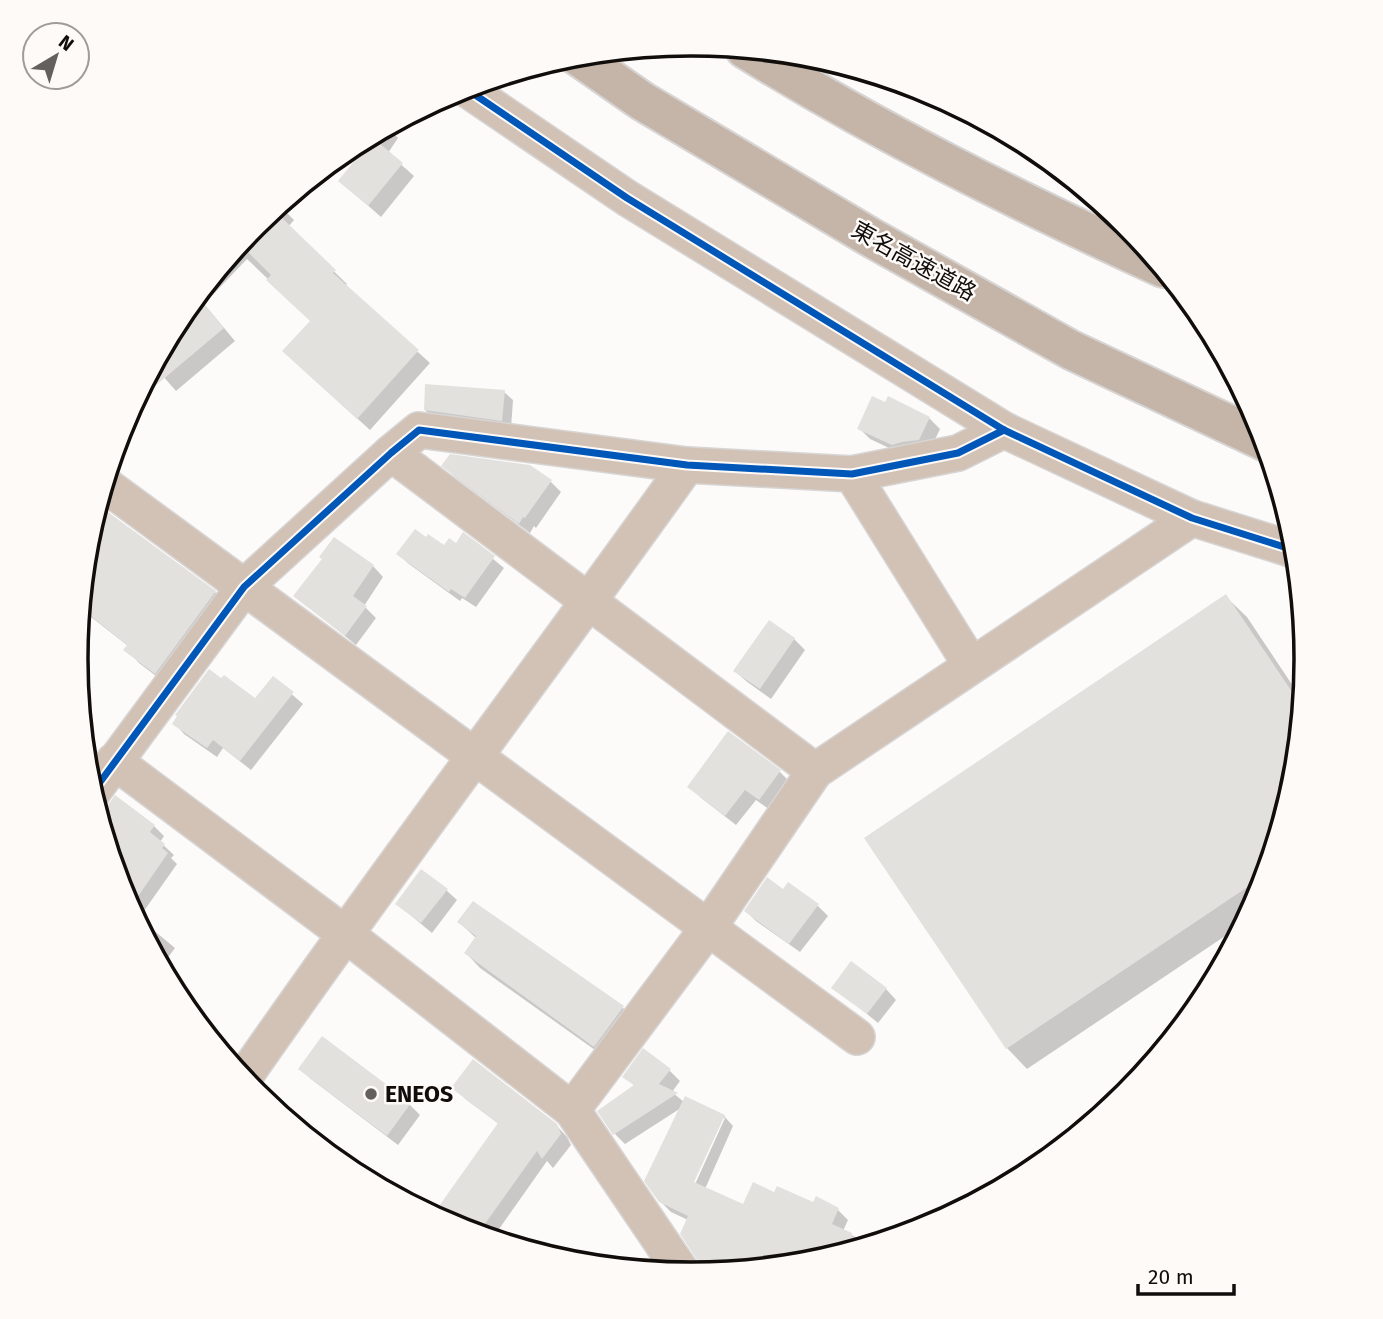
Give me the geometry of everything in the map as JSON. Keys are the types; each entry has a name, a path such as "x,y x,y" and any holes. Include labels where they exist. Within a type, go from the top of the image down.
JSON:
{"highway":[{"path":"763,60 800,83 1037,209 1141,258"},
{"path":"785,64 800,83"},
{"name":"東名高速道路","path":"590,65 642,101 893,250 1072,350 1251,435"}],"street":[{"path":"476,96 627,198 1004,430 1192,518 1284,547"},
{"path":"101,780 244,587 419,430 687,465 852,474 958,453 1004,430"},
{"path":"391,453 815,771"},
{"path":"250,1069 344,933 687,465"},
{"path":"852,474 971,665"},
{"path":"113,490 857,1037"},
{"path":"572,1110 708,928 815,771 1192,518"},
{"path":"114,761 344,933 572,1110 675,1263"}],"building":[{"path":"380,143 403,163 368,206 338,181 357,157"},
{"path":"282,218 336,270 333,273 419,350 357,419 282,351 310,321 266,280 271,275 248,252"},
{"path":"204,304 224,328 153,388"},
{"path":"425,384 505,390 502,421 424,410"},
{"path":"872,396 885,402 888,396 930,417 919,440 892,445 857,429"},
{"path":"450,454 530,465 552,480 519,524 441,466"},
{"path":"107,512 216,591 155,674 123,650 127,645 90,615 93,581"},
{"path":"415,529 444,545 449,538 456,543 463,532 495,556 465,598 451,589 449,592 396,554"},
{"path":"334,537 374,565 353,596 367,606 345,636 293,596 322,559 319,557"},
{"path":"1226,594 1294,695 1283,777 1274,816 1251,885 1006,1049 864,838"},
{"path":"769,620 795,638 760,689 733,671"},
{"path":"209,669 221,678 224,675 255,698 273,676 294,692 240,761 213,740 207,748 172,724 177,716 175,715"},
{"path":"728,731 781,770 759,800 745,790 725,816 687,787"},
{"path":"115,795 155,825 150,832 165,844 162,848 168,853 137,897 120,853 108,805"},
{"path":"421,869 448,889 421,923 395,904"},
{"path":"767,877 783,889 788,882 819,904 789,944 744,911"},
{"path":"473,901 624,1006 594,1047 464,953 476,936 457,922"},
{"path":"851,961 887,988 867,1014 831,988"},
{"path":"322,1036 411,1103 387,1136 298,1069"},
{"path":"643,1048 671,1069 659,1084 678,1093 613,1135 597,1111 634,1085 622,1077"},
{"path":"473,1059 557,1124 561,1134 542,1159 537,1151 484,1226 438,1207 498,1123 451,1088"},
{"path":"685,1096 725,1115 694,1182 743,1204 753,1182 774,1192 777,1186 813,1202 816,1196 839,1208 832,1224 852,1233 851,1236 858,1239 770,1258 699,1263 680,1234 688,1216 659,1202 644,1181"}],"cycle path":[{"path":"477,96 627,198 1004,430 1192,518 1284,547"},
{"path":"101,781 244,587 419,430 687,465 852,474 958,453 1004,430"}],"place":[{"name":"ENEOS","path":"371,1094"}]}
